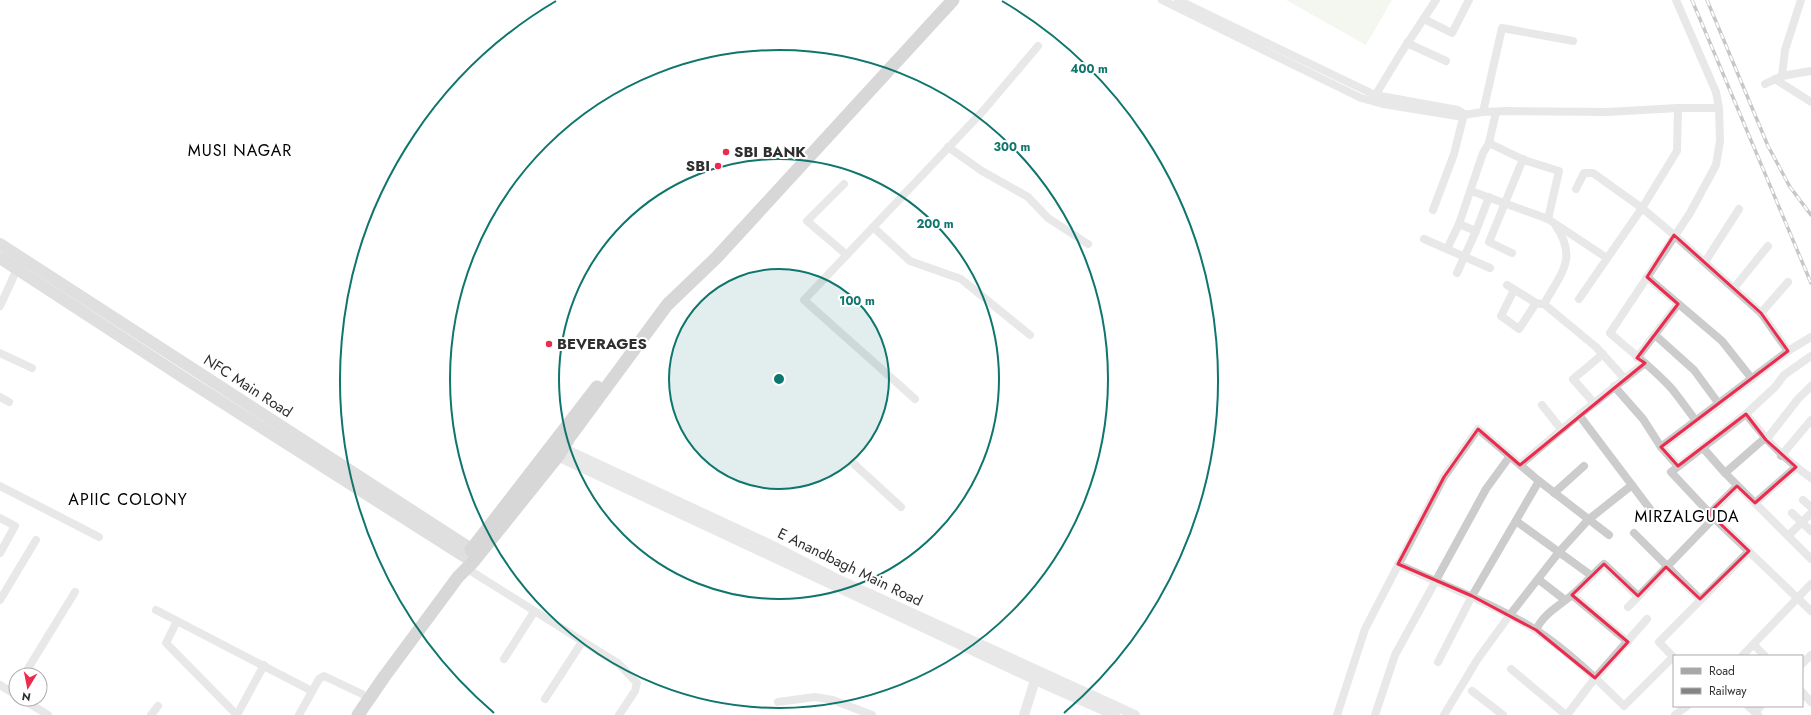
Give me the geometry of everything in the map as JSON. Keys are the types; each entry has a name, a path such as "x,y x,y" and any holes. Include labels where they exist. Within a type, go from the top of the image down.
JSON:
{"main road":[{"path":"349,715 362,694 397,646 471,558 667,305 717,257 897,56 942,0"},
{"path":"897,56 953,0"},
{"name":"NFC Main Road","path":"0,244 471,558"},
{"name":"NFC Main Road","path":"0,258 184,378 471,558"},
{"path":"358,715 471,558"}],"street":[{"path":"1162,0 1212,21 1373,98 1458,110 1464,114 1483,112 1607,112 1678,108 1720,108"},
{"path":"1178,0 1212,21"},
{"path":"1373,98 1436,0"},
{"path":"1424,19 1452,33 1469,0"},
{"path":"1676,0 1716,92 1720,108 1720,141 1716,165 1690,213 1610,333 1672,389 1696,420"},
{"path":"1779,78 1785,50 1801,0"},
{"path":"1483,112 1502,28 1573,42"},
{"path":"1407,43 1446,61"},
{"path":"915,399 804,300 983,110 1038,46"},
{"path":"1765,84 1779,78 1811,71"},
{"path":"1779,78 1811,102"},
{"path":"1579,299 1642,208 1677,151 1678,108"},
{"path":"1447,249 1459,224 1483,153 1489,142 1496,112"},
{"path":"1433,210 1454,154 1464,114"},
{"path":"1489,142 1523,159 1559,171 1548,219"},
{"path":"948,147 982,171 1028,197 1048,218 1088,244"},
{"path":"1512,253 1489,242 1523,159"},
{"path":"1576,189 1584,173 1593,174 1642,208 1761,313 1788,351"},
{"path":"844,184 807,221 846,255"},
{"path":"1471,190 1548,219 1556,226 1607,258"},
{"path":"1457,273 1490,197"},
{"path":"1705,262 1739,209"},
{"path":"1459,224 1476,231"},
{"path":"1556,226 1566,243 1567,256 1540,303 1519,329 1501,316 1510,288 1540,303 1603,354 1625,379"},
{"path":"873,227 910,261 961,279 1030,335"},
{"path":"1424,239 1490,268"},
{"path":"1734,288 1768,246"},
{"path":"0,306 17,269"},
{"path":"1647,277 1722,341 1752,379"},
{"path":"1761,313 1788,282"},
{"path":"1637,358 1678,304"},
{"path":"1655,335 1694,370 1719,404"},
{"path":"1661,447 1788,351 1811,337"},
{"path":"0,353 32,368"},
{"path":"1594,403 1572,379 1603,354"},
{"path":"1811,356 1784,375 1776,387 1746,414 1704,448 1672,469 1670,472 1712,516 1811,611"},
{"path":"1520,465 1561,429 1645,363"},
{"path":"1614,386 1643,419 1661,447 1678,466"},
{"path":"1725,473 1766,439 1798,399 1811,386"},
{"path":"0,397 9,402"},
{"path":"1542,405 1561,429"},
{"path":"1746,414 1782,456 1811,478"},
{"path":"1579,415 1650,509"},
{"path":"1782,456 1811,420"},
{"path":"1337,715 1365,630 1444,477 1478,429 1539,481 1588,520 1610,535"},
{"path":"1704,448 1737,486 1811,559"},
{"name":"E Anandbagh Main Road","path":"556,450 762,541 1115,715"},
{"path":"1378,714 1395,655 1434,581 1486,489 1510,456"},
{"path":"854,464 900,506"},
{"path":"1554,493 1584,466"},
{"path":"1755,503 1796,467"},
{"path":"1438,662 1472,596 1539,481"},
{"path":"1444,715 1477,660 1559,552 1588,520 1632,485"},
{"path":"0,486 99,537"},
{"path":"1628,607 1712,516 1737,486"},
{"path":"1804,500 1811,507"},
{"path":"1792,513 1811,531"},
{"path":"1788,536 1811,513"},
{"path":"0,518 16,526 0,553"},
{"path":"1516,521 1592,576"},
{"path":"1634,533 1666,567 1700,599"},
{"path":"0,600 36,540"},
{"path":"1398,564 1434,581 1472,596 1536,630 1596,678 1624,706 1673,658 1659,642 1749,551"},
{"path":"471,558 534,612 618,664 637,683 635,691 619,715"},
{"path":"1536,630 1539,622 1569,598 1604,564 1638,596"},
{"path":"1538,579 1569,598 1628,642"},
{"path":"1743,655 1811,584"},
{"path":"29,667 75,592"},
{"path":"156,610 312,691"},
{"path":"504,659 534,612"},
{"path":"1511,669 1567,715 1596,678 1647,619"},
{"path":"177,621 166,643 237,715 264,665"},
{"path":"545,699 582,642"},
{"path":"1754,645 1764,655"},
{"path":"1803,663 1811,655"},
{"path":"299,715 319,679 324,676 362,694"},
{"path":"1024,715 1036,676"},
{"name":"E Anandbagh Main Road","path":"1036,676 1135,715"},
{"path":"1472,691 1503,715"},
{"path":"1803,693 1811,702"},
{"path":"778,702 815,696 833,700 872,715"},
{"path":"151,715 158,706"},
{"path":"35,707 48,715"},
{"path":"1676,715 1687,707"}],"highlighted area":[{"path":"1674,235 1761,313 1788,351 1661,447 1678,466 1746,414 1766,440 1796,467 1755,503 1737,486 1709,513 1749,551 1700,599 1666,567 1638,596 1604,564 1572,595 1628,642 1595,678 1536,630 1472,596 1398,564 1444,477 1478,429 1520,465 1645,363 1637,358 1678,304 1647,277"}],"green space":[{"path":"1286,0 1392,0 1366,45"}],"railway":[{"path":"1692,0 1811,283"},
{"path":"1707,0 1768,146 1790,187 1811,215"}],"place":[{"name":"SBI BANK","path":"726,152"},
{"name":"SBI","path":"718,166"},
{"name":"BEVERAGES","path":"549,344"}],"district":[{"name":"MUSI NAGAR","path":"240,150"},
{"name":"APIIC COLONY","path":"128,499"},
{"name":"MIRZALGUDA","path":"1687,516"}]}
